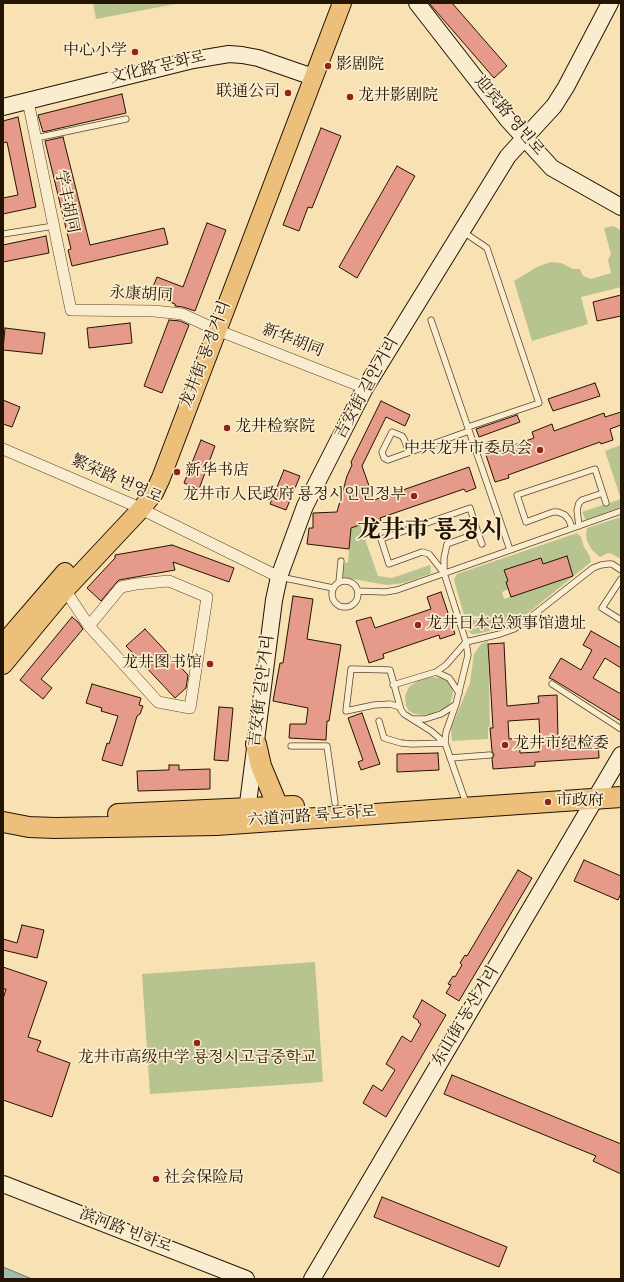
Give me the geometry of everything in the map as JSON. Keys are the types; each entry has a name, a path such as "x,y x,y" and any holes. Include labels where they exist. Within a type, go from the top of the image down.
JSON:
{"highway":[{"path":"256,744 261,766 278,807"},
{"name":"六道河路 륙도하로","path":"3,810 18,814 53,816 246,816 607,791 621,797"},
{"name":"六道河路 륙도하로","path":"3,822 29,827 74,828 216,825 278,807 335,803 465,801"}],"main road":[{"name":"龙井街 룡정거리","path":"3,644 136,507 212,328 307,75 330,3"},
{"name":"龙井街 룡정거리","path":"307,75 342,3"},
{"name":"龙井街 룡정거리","path":"3,665 61,585"}],"street":[{"name":"迎宾路 영빈로","path":"417,3 508,120 552,168 621,207"},
{"name":"吉安街 길안거리","path":"246,816 274,600 279,577 305,506 365,388 508,156 554,106 566,87 610,3"},
{"name":"文化路 문화로","path":"3,108 194,60 229,54 258,58 307,75"},
{"name":"学丰胡同","path":"28,101 71,310"},
{"name":"永康胡同","path":"71,310 154,311 182,314 212,328"},
{"name":"新华胡同","path":"212,328 365,388"},
{"name":"繁荣路 번영로","path":"3,449 136,507 279,577"},
{"path":"61,585 88,626 158,702 190,708 207,598 169,581 121,587 88,626"},
{"name":"东山街 동산거리","path":"312,1279 607,791 621,755"},
{"name":"滨河路 빈하로","path":"3,1184 246,1279"}],"lane":[{"path":"36,138 126,119"},
{"path":"3,234 54,226"},
{"path":"409,452 404,439 392,432 382,452 384,458 388,460 409,452 469,429 539,402 487,248 462,231"},
{"path":"431,320 510,550"},
{"path":"572,528 565,515 558,512 553,512 526,522 517,495 595,469 606,503"},
{"path":"579,526 577,510 579,503 582,500 603,493"},
{"path":"444,573 429,554 422,552 389,564 381,539 470,508 482,544"},
{"path":"358,591 385,592 397,590 621,511"},
{"path":"465,801 445,743 446,732 459,694 468,655 466,642 444,573 444,558 447,544 478,533"},
{"path":"339,582 341,561"},
{"path":"393,685 436,672 446,665 466,642 514,629 593,568 601,565 612,564 621,570"},
{"path":"279,577 333,588"},
{"path":"621,579 602,608 621,620"},
{"path":"343,580 352,582 356,585 358,598 356,602 345,607 340,606 334,601 332,597 333,588 339,582 343,580"},
{"path":"400,707 390,704 374,705 346,711 351,669 390,670 393,685 400,707 404,714 424,726 445,743"},
{"path":"436,672 449,678 459,694"},
{"path":"552,684 621,729"},
{"path":"411,719 425,719 441,714 456,704"},
{"path":"379,721 384,738 401,744 445,743"},
{"path":"291,746 327,746 335,803"},
{"path":"450,758 490,755"}],"green space":[{"path":"93,3 181,3 96,19"},
{"path":"614,226 621,231 621,287 581,297 588,324 532,341 514,281 537,267 551,262 561,263 573,269 580,269 583,276 591,279 611,273 608,260 611,254 604,228"},
{"path":"621,445 621,499 605,451"},
{"path":"621,499 621,507 585,519 582,512"},
{"path":"621,517 621,559 610,553 600,557 592,550 587,541 587,528"},
{"path":"360,525 378,576 392,578 430,565 430,574 404,583 387,585 341,577 343,564 348,562 351,526"},
{"path":"577,533 581,537 591,562 516,623 507,627 476,634 469,632 455,584 454,579 457,574","holes":["567,556 573,576 504,599 502,592 509,589 505,570 540,558 543,564"]},
{"path":"488,641 490,727 488,727 488,739 452,741 451,728 470,683 474,654 481,644"},
{"path":"432,677 446,679 450,683 453,694 450,704 445,708 431,714 422,715 409,711 406,706 405,696 409,687 419,680"},
{"path":"315,962 323,1082 150,1094 142,974"}],"water":[{"path":"3,1267 32,1279 3,1279"}],"building":[{"path":"429,3 452,3 507,66 494,78"},
{"path":"122,94 126,113 43,132 38,115"},
{"path":"18,117 36,207 3,214 3,198 18,195 7,142 3,143 3,121"},
{"path":"321,128 341,136 312,208 308,207 299,231 283,225"},
{"path":"63,137 90,245 164,228 168,244 72,266 68,250 71,249 45,141"},
{"path":"397,166 415,176 357,278 339,267"},
{"path":"207,223 226,230 195,311 175,306 175,304 150,294 157,277 183,287"},
{"path":"46,236 49,253 3,262 3,245"},
{"path":"621,295 621,316 597,321 593,302"},
{"path":"169,320 180,321 189,325 162,393 144,386"},
{"path":"130,323 132,343 89,348 87,328"},
{"path":"5,328 45,333 42,354 3,350"},
{"path":"595,383 600,396 553,411 548,399"},
{"path":"3,400 20,407 12,427 3,424"},
{"path":"381,401 410,415 405,426 386,417 362,466 374,500 469,467 476,488 466,492 464,489 380,518 381,521 369,525 368,522 351,528 349,549 307,544 309,528 313,528 313,513 337,512 347,476 352,465 351,462"},
{"name":"中共龙井市委员会","path":"621,412 621,425 610,429 613,440 601,444 600,442 508,475 509,478 495,482 486,455 534,438 532,432 552,424 554,431 604,413 605,417"},
{"path":"517,415 520,422 479,437 476,429"},
{"path":"201,440 215,446 199,489 184,483"},
{"path":"284,470 300,476 286,510 270,504"},
{"path":"172,545 234,568 229,582 173,562 175,570 119,580 101,601 87,588 115,558 115,555"},
{"path":"567,556 573,576 511,597 504,570 541,558 543,564"},
{"name":"龙井日本总领事馆遗址","path":"441,592 455,634 440,639 439,635 383,654 384,658 369,663 356,621 371,617 375,628 431,609 427,597"},
{"path":"293,596 313,599 307,639 341,645 329,721 327,721 326,740 289,738 290,724 306,724 308,708 273,701 280,663 283,663"},
{"path":"72,617 83,629 41,679 52,688 43,699 20,680"},
{"path":"145,629 188,675 186,688 175,698 126,646"},
{"path":"591,631 621,648 621,668 605,658 593,678 621,694 621,721 549,678 561,658 581,670 592,650 583,645"},
{"path":"504,643 507,706 539,703 538,696 557,695 558,739 598,736 599,758 535,762 535,766 493,769 492,759 494,755 492,751 490,728 493,728 488,644","holes":["539,719 540,740 538,740 539,752 520,753 519,738 509,739 508,721"]},
{"path":"92,684 141,698 139,705 143,706 140,714 137,716 122,766 102,760 118,716 101,711 102,708 86,703"},
{"path":"219,707 233,708 228,761 214,760"},
{"path":"362,713 380,764 361,770 358,762 363,760 348,718"},
{"path":"438,753 439,770 397,772 397,754"},
{"path":"169,765 179,765 179,770 210,769 210,789 138,791 137,771 169,770"},
{"path":"584,860 621,876 621,893 618,900 574,881"},
{"path":"518,870 532,878 459,1001 446,993 451,985 448,984 453,976 455,977 462,965 460,963 465,955 467,956"},
{"path":"22,925 44,930 37,958 3,950 3,939 17,943"},
{"path":"3,967 47,982 28,1037 41,1041 37,1051 70,1063 52,1117 3,1100 3,999 6,989 3,989"},
{"path":"422,1000 446,1015 386,1117 363,1103 373,1085 382,1091 395,1070 386,1064 402,1036 411,1042 421,1024 413,1017"},
{"path":"452,1075 621,1144 621,1174 593,1161 596,1156 444,1094"},
{"path":"382,1197 507,1247 499,1267 374,1217"}],"place":[{"name":"中心小学","path":"135,52"},
{"name":"影剧院","path":"328,66"},
{"name":"联通公司","path":"288,93"},
{"name":"龙井影剧院","path":"350,97"},
{"name":"龙井检察院","path":"227,428"},
{"name":"中共龙井市委员会","path":"540,450"},
{"name":"新华书店","path":"177,472"},
{"name":"龙井市人民政府 룡정시인민정부","path":"414,496"},
{"name":"龙井日本总领事馆遗址","path":"418,625"},
{"name":"龙井图书馆","path":"210,664"},
{"name":"龙井市纪检委","path":"505,745"},
{"name":"市政府","path":"548,802"},
{"name":"龙井市高级中学 룡정시고급중학교","path":"197,1043"},
{"name":"社会保险局","path":"156,1179"}],"district":[{"name":"龙井市 룡정시","path":"430,533"}]}
